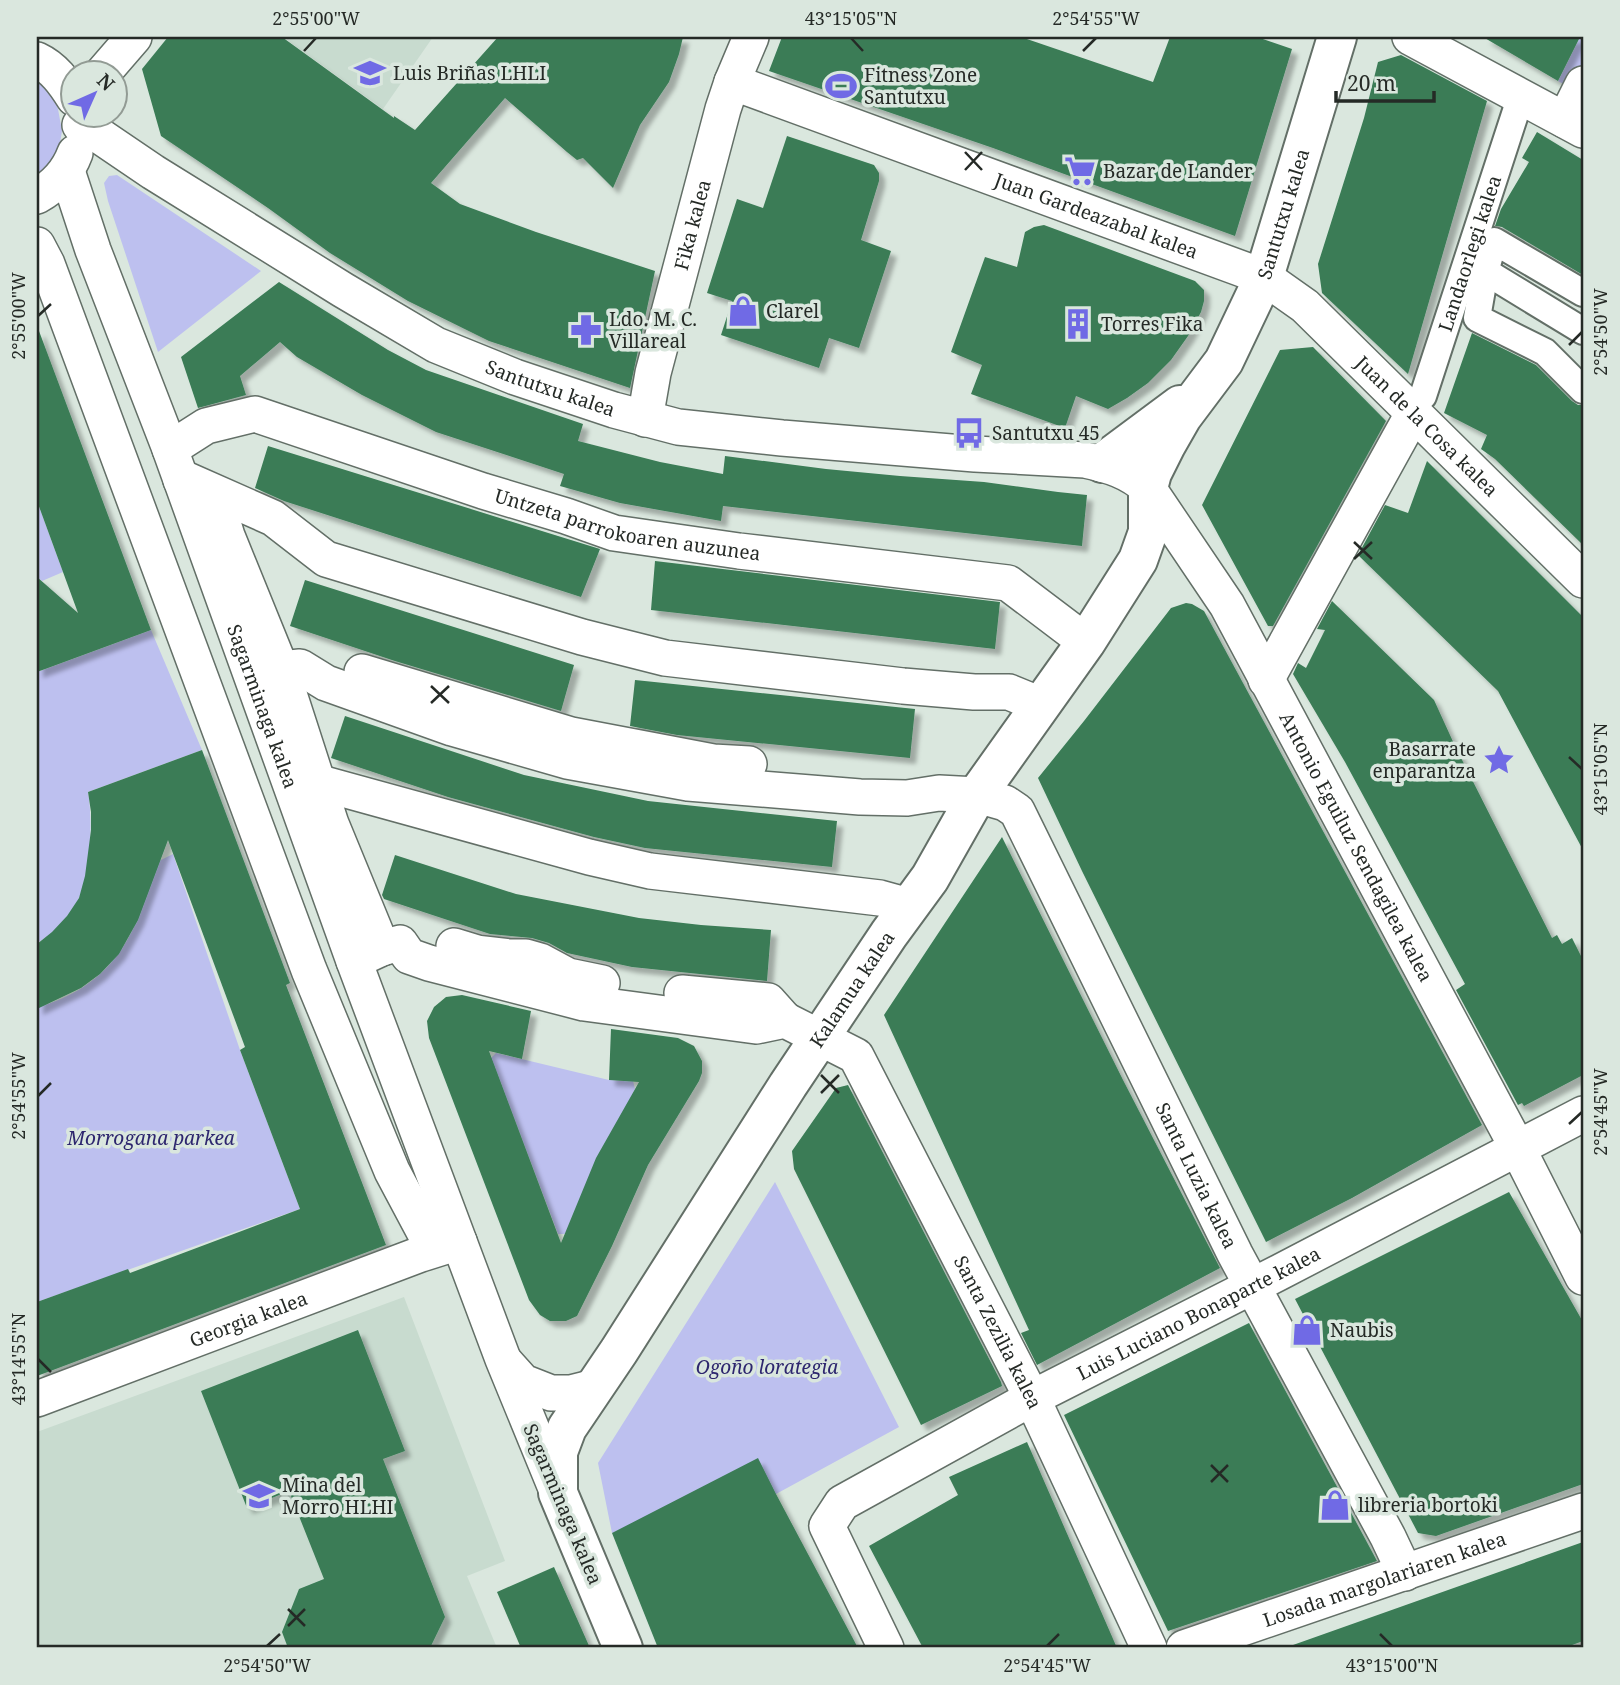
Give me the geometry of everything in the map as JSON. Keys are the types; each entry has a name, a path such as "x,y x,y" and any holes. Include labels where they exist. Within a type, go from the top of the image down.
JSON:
{"street":[{"path":"114,60 134,37"},
{"name":"Fika kalea","path":"645,419 653,373 723,109 751,37"},
{"name":"Santutxu kalea","path":"1148,488 1166,445 1182,417 1224,361 1264,277 1337,37"},
{"path":"1410,37 1574,125 1583,84"},
{"path":"37,60 46,64 60,77"},
{"name":"Juan Gardeazabal kalea","path":"732,82 1264,277"},
{"name":"Landaorlegi kalea","path":"1266,680 1419,404 1476,267 1516,111"},
{"path":"37,196 67,171 78,144 78,130"},
{"name":"Santutxu kalea","path":"93,130 153,172 436,345 515,377 678,427 975,454 1094,461 1172,413 1208,381"},
{"name":"Sagarminaga kalea","path":"67,171 93,250 192,468 379,951 459,1242 503,1359 623,1648"},
{"path":"1583,293 1494,241 1476,267 1477,318 1545,352 1583,390"},
{"path":"37,245 47,264 309,970 392,1171 425,1233 459,1242"},
{"path":"1476,267 1583,331"},
{"name":"Juan de la Cosa kalea","path":"1264,277 1305,306 1419,404 1583,580"},
{"name":"Untzeta parrokoaren auzunea","path":"192,468 206,426 255,414 614,533 739,551 1008,583 1086,642"},
{"name":"Antonio Eguiluz Sendagilea kalea","path":"1094,461 1126,473 1148,488 1227,605 1517,1147 1583,1277"},
{"path":"192,468 273,518 326,559 582,637 666,659 974,692 1023,700"},
{"path":"192,468 290,668 317,782 379,951 409,956 584,1003 756,1026 785,1020 821,1037"},
{"name":"Kalamua kalea","path":"558,1493 558,1452 567,1428 788,1085 930,878 977,794 1023,700 1086,642 1138,560 1148,532 1148,488"},
{"path":"290,668 452,728 566,761 688,783 860,797 907,798 933,794 977,794"},
{"path":"317,782 650,872 880,898 909,906"},
{"name":"Santa Luzia kalea","path":"977,794 1005,803 1017,811 1229,1242 1405,1573"},
{"name":"Santa Zezilia kalea","path":"821,1037 856,1056 1032,1398 1149,1648"},
{"name":"Luis Luciano Bonaparte kalea","path":"886,1648 827,1526 842,1503 1032,1398 1583,1114"},
{"name":"Georgia kalea","path":"37,1399 459,1242"},
{"name":"Sagarminaga kalea","path":"503,1359 523,1382 551,1393 571,1393 595,1387"},
{"name":"Losada margolariaren kalea","path":"1184,1648 1583,1511"}],"shaded area":[{"name":"Luis Briñas LHLI","path":"283,37 433,37 383,109"},
{"name":"Mina del Morro HLHI","path":"404,1297 505,1561 467,1576 497,1648 37,1648 37,1432"}],"green space":[{"path":"1580,37 1583,37 1583,96 1558,81"},
{"path":"37,78 49,86 58,109 62,131 58,155 37,182"},
{"path":"117,175 261,271 158,352 108,201 104,183 109,176"},
{"path":"37,501 63,572 42,581 37,577"},
{"path":"151,630 202,750 88,792 90,847 82,889 66,918 37,943 37,666 40,671"},
{"name":"Morrogana parkea","path":"173,854 240,1050 300,1209 37,1302 37,1007 62,999 84,987 118,955 140,913 153,864"},
{"path":"496,1053 609,1080 633,1081 635,1089 565,1234 558,1234 491,1058"},
{"name":"Ogoño lorategia","path":"775,1182 899,1427 776,1494 612,1533 598,1463"}],"building":[{"path":"168,37 282,37 394,118 415,130 498,37 683,37 669,82 640,125 613,188 583,158 577,160 505,98 431,183 460,204 655,271 630,388 489,341 408,301 330,253 161,136 142,69"},
{"path":"782,37 1021,37 1153,82 1170,37 1257,37 1292,49 1235,236 993,148 769,71"},
{"path":"1483,37 1580,37 1558,81"},
{"path":"1401,55 1487,101 1408,374 1322,293 1318,264 1364,118 1378,62"},
{"path":"1537,132 1583,160 1583,275 1502,227 1495,226 1501,209 1529,162 1522,158"},
{"path":"787,136 874,165 879,173 879,181 861,240 891,251 859,348 829,338 819,368 721,335 732,301 707,293 737,199 763,208"},
{"name":"Torres Fika","path":"1044,225 1195,281 1204,290 1201,312 1188,336 1171,360 1148,383 1108,409 1076,396 1065,428 971,394 982,365 951,352 985,257 1017,267 1025,232"},
{"path":"279,282 388,350 426,370 583,424 578,441 660,462 723,474 725,456 826,469 984,482 1087,495 1082,546 723,506 721,521 620,503 560,486 564,474 436,432 362,395 297,357 280,342 240,376 246,395 198,408 181,357"},
{"path":"37,331 151,630 37,672 37,577 78,613 37,501"},
{"path":"1472,333 1536,365 1572,401 1583,405 1583,545 1495,459 1481,449 1487,435 1444,413"},
{"path":"1313,347 1386,421 1273,626 1268,626 1202,505 1280,350"},
{"path":"268,446 600,549 581,597 284,501 255,488"},
{"path":"1427,461 1583,617 1583,850 1498,691 1358,555 1385,505 1408,513"},
{"path":"655,561 1000,602 995,649 651,610"},
{"path":"305,580 574,665 561,711 290,626"},
{"path":"1332,601 1434,700 1552,938 1557,935 1562,944 1572,938 1583,960 1583,1075 1524,1106 1522,1103 1518,1105 1456,990 1465,984 1345,762 1293,674 1298,663 1306,668 1325,630 1317,629"},
{"path":"1186,603 1204,611 1482,1125 1352,1198 1266,1242 1038,778 1171,608"},
{"path":"635,680 915,709 910,758 677,735 630,726"},
{"path":"345,716 524,775 648,801 837,821 832,867 645,848 594,837 448,797 331,758"},
{"path":"202,750 290,983 286,985 386,1245 37,1376 37,1302 128,1269 130,1273 300,1209 240,1050 245,1047 168,840 138,920 119,954 100,974 81,988 37,1009 37,944 67,916 79,898 85,876 91,830 88,792"},
{"path":"1002,837 1220,1268 1037,1365 1021,1333 1029,1330 884,1015"},
{"path":"395,855 516,894 639,918 771,930 767,981 632,967 567,953 549,943 532,938 490,934 384,899 382,895"},
{"path":"462,995 531,1011 522,1059 489,1051 561,1243 596,1158 639,1082 609,1080 611,1029 678,1038 694,1046 702,1061 699,1081 648,1165 577,1316 566,1321 550,1321 540,1315 529,1300 429,1038 427,1021 434,1007 446,997"},
{"path":"848,1085 1002,1386 921,1425 794,1169 792,1151 836,1088"},
{"path":"1509,1192 1583,1322 1583,1484 1436,1536 1418,1533 1295,1299"},
{"path":"1249,1323 1377,1561 1168,1631 1064,1415"},
{"path":"358,1330 405,1451 383,1459 445,1617 430,1648 288,1648 282,1632 299,1589 324,1579 289,1491 247,1508 201,1391"},
{"path":"1027,1442 1117,1648 923,1648 869,1546 958,1495 949,1477"},
{"path":"758,1458 858,1648 658,1648 612,1533"},
{"path":"1583,1542 1583,1641 1564,1648 1293,1648 1293,1645"},
{"path":"554,1567 590,1648 521,1648 497,1592"}],"place":[{"name":"Luis Briñas LHLI","path":"370,73"},
{"name":"Fitness Zone Santutxu","path":"841,86"},
{"name":"Bazar de Lander","path":"1080,171"},
{"name":"Clarel","path":"743,311"},
{"name":"Torres Fika","path":"1078,324"},
{"name":"Ldo. M. C. Villareal","path":"586,330"},
{"name":"Santutxu 45","path":"969,433"},
{"name":"Basarrate enparantza","path":"1499,760"},
{"name":"Naubis","path":"1307,1330"},
{"name":"Mina del Morro HLHI","path":"259,1496"},
{"name":"libreria bortoki","path":"1335,1505"}]}
